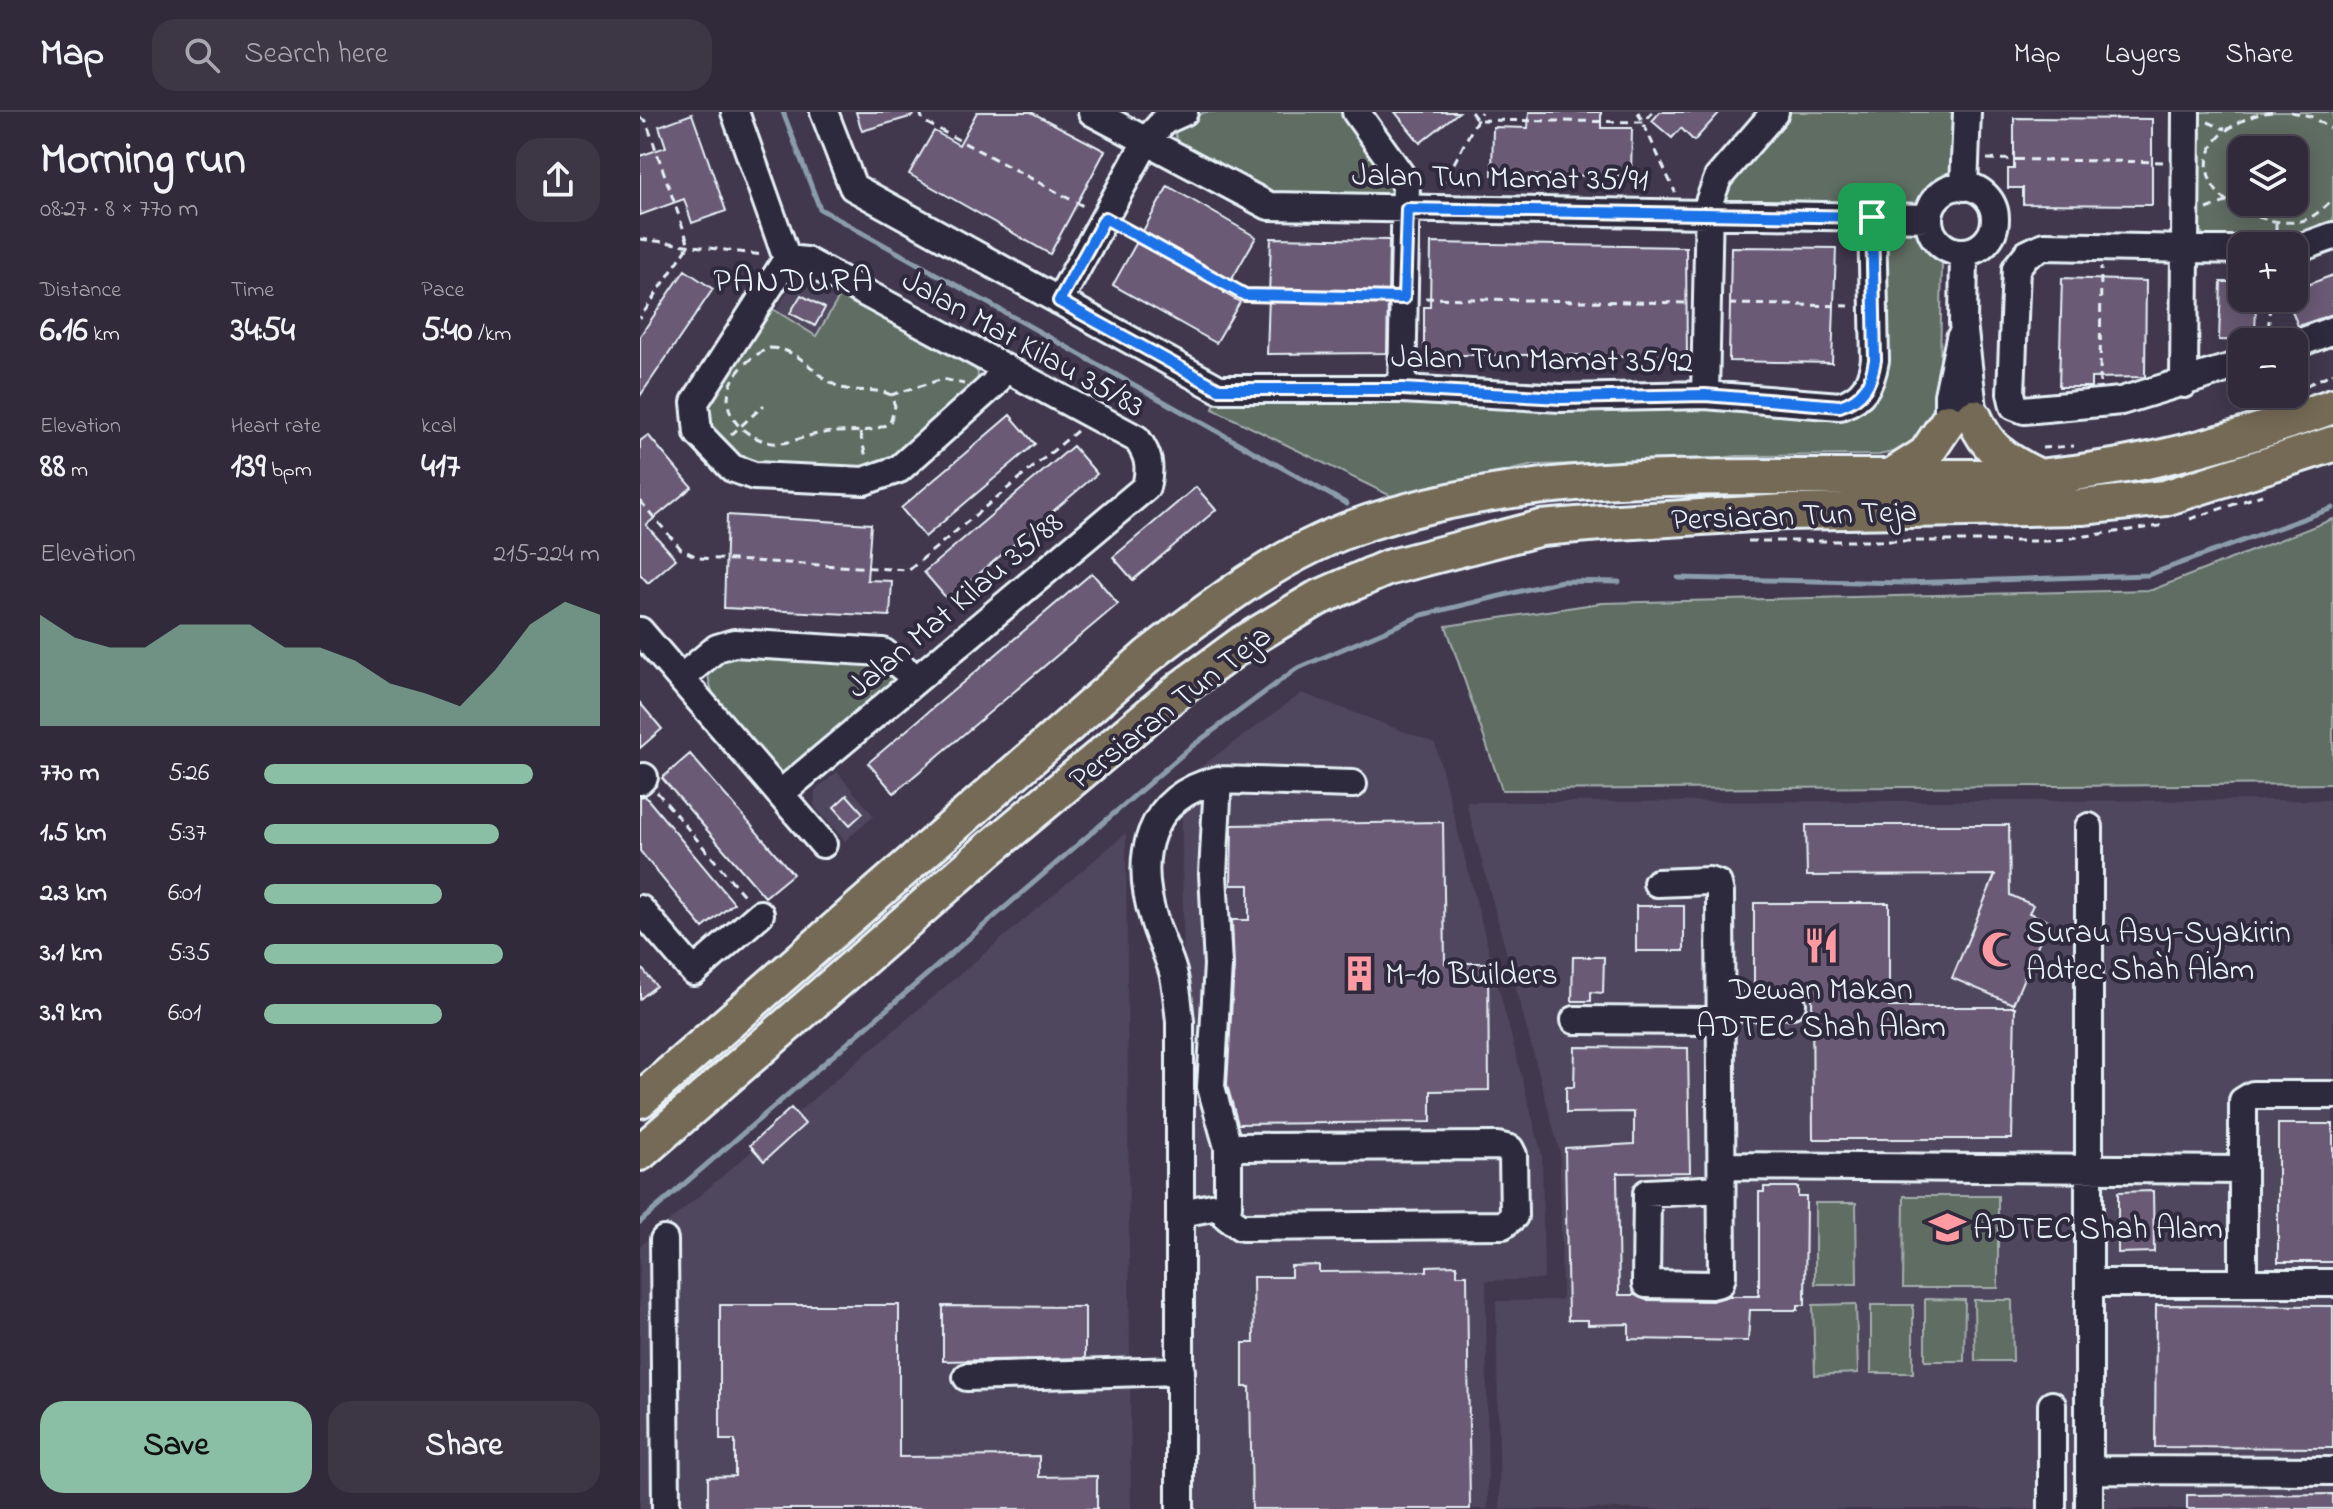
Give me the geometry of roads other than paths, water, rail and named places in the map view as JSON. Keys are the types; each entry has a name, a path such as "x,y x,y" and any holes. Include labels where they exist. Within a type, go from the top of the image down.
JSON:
{"main road":[{"name":"Persiaran Tun Teja","path":"640,1153 988,850 1183,687 1243,643 1316,599 1387,568 1541,528 1785,512 1962,487 2037,463 2155,462 2234,441 2333,406"},
{"path":"1961,419 1995,453 2037,463"},
{"path":"1890,477 1926,454 1961,419"},
{"path":"1961,419 1962,487"},
{"name":"Persiaran Tun Teja","path":"640,1100 1148,656 1233,590 1318,544 1370,522 1508,488 1588,480 1667,477 1890,477 2082,507 2165,498 2333,444"}],"street":[{"path":"735,112 787,259 695,402 698,433 732,468 754,476 864,481 882,477 899,469 994,384 1003,368"},
{"name":"Jalan Tun Mamat 35/92","path":"824,112 853,187 1219,389 1402,389 1561,398 1705,395 1840,406 1857,400 1871,382 1874,306 1872,217"},
{"name":"Jalan Tun Mamat 35/91","path":"1092,112 1269,206 1929,218"},
{"path":"1059,301 1147,140 1164,121 1184,112"},
{"path":"1356,112 1406,182 1418,209 1404,298 1402,389"},
{"path":"1705,395 1707,303 1697,214 1718,178 1775,112"},
{"path":"1964,187 1967,112"},
{"path":"2184,384 2185,249 2196,117"},
{"path":"1964,187 1988,198 1995,215 1988,240 1964,252 1939,243 1929,218 1933,204 1943,193 1964,187"},
{"path":"2308,241 2333,236"},
{"path":"2228,250 2044,246 2027,254 2016,268 2011,393 2014,406 2024,410 2121,401 2228,369"},
{"path":"1961,419 1964,252"},
{"name":"Jalan Mat Kilau 35/83","path":"787,259 806,261 826,281 1003,368 1137,439 1148,455"},
{"path":"2308,340 2333,330"},
{"name":"Jalan Mat Kilau 35/88","path":"780,794 1146,487 1150,470 1148,455"},
{"path":"640,631 823,844"},
{"path":"681,678 717,648 734,643 883,652 917,679"},
{"path":"1218,780 1213,874 1218,965 1211,1087 1216,1114 1228,1147 1227,1217 1237,1226 1300,1228 1503,1225 1512,1220 1513,1155 1506,1148 1228,1147"},
{"path":"1180,1509 1180,1021 1174,975 1149,895 1152,828 1171,801 1196,786 1218,780 1353,784"},
{"path":"2089,827 2089,1509"},
{"path":"1657,883 1718,884 1722,1013 1722,1178 1720,1283 1646,1284 1647,1193 1722,1178 2243,1170"},
{"path":"640,909 694,972 760,914"},
{"path":"1575,1020 1712,1021 1732,1008 1792,1004"},
{"path":"2243,1282 2243,1101 2253,1095 2333,1095"},
{"path":"1180,1117 1216,1114"},
{"path":"1181,1213 1228,1204"},
{"path":"664,1240 652,1408 666,1509"},
{"path":"2091,1283 2333,1283"},
{"path":"967,1377 1181,1371"},
{"path":"2052,1405 2052,1509"},
{"path":"2052,1442 2090,1443"},
{"path":"2089,1470 2333,1471"}],"waterway":[{"path":"783,112 820,209 1347,504"},
{"path":"1678,578 1905,583 2148,575 2333,508"},
{"path":"640,1222 1191,747 1296,669 1422,615 1562,581 1619,582"}],"place":[{"name":"Dewan Makan ADTEC Shah Alam","path":"1821,946"},
{"name":"Surau Asy-Syakirin Adtec Shah Alam","path":"2000,949"},
{"name":"M-10 Builders","path":"1359,973"},
{"name":"ADTEC Shah Alam","path":"1947,1227"}],"district":[{"name":"PANDURA","path":"794,279"}]}
